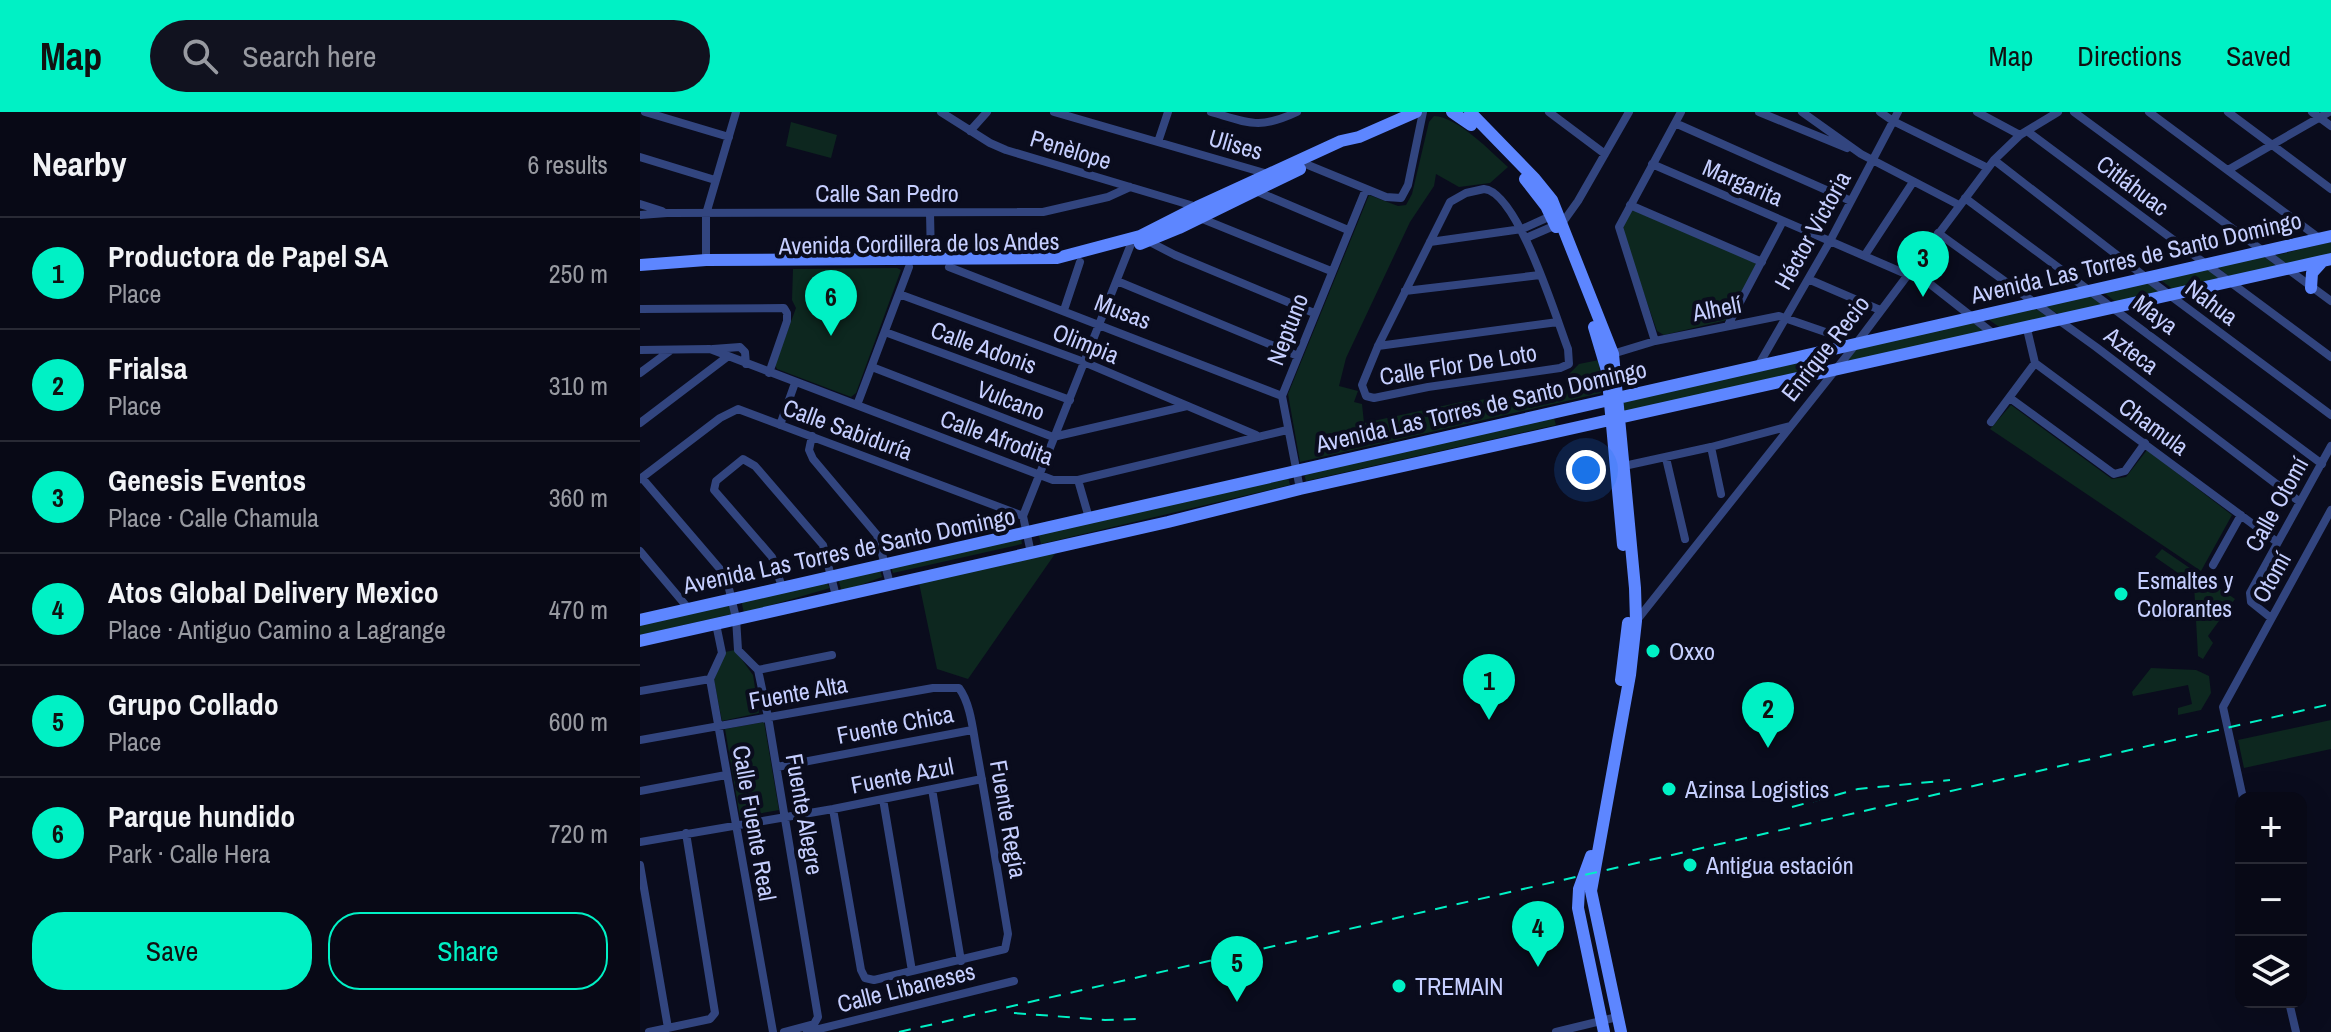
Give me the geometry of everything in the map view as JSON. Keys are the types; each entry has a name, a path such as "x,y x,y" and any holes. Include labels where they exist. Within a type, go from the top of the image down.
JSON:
{"street":[{"path":"645,112 729,137"},
{"path":"706,260 706,214 736,112"},
{"name":"Penèlope","path":"941,112 1006,150 1130,187 1198,212 1331,271"},
{"path":"970,131 987,112"},
{"name":"Ulises","path":"1054,112 1268,174"},
{"path":"1158,142 1168,112"},
{"path":"1211,112 1258,124 1275,122 1297,112"},
{"name":"Avenida Cordillera de los Andes","path":"642,265 949,267 1049,266 1080,262 1138,241 1268,174 1416,112"},
{"path":"1308,165 1394,199 1403,196 1423,112"},
{"path":"1452,112 1469,115 1559,218 1608,355 1632,622"},
{"path":"1549,112 1605,154"},
{"path":"1430,242 1524,234 1559,218 1605,154 1629,112"},
{"path":"1655,341 1619,229 1681,112"},
{"path":"1759,112 1861,154"},
{"path":"1802,112 1861,154"},
{"path":"1880,112 1895,116 1988,168"},
{"name":"Citláhuac","path":"1977,112 2024,133 2331,357"},
{"name":"Enrique Recio","path":"1632,622 1856,344 1994,160 2024,133 2058,112"},
{"path":"2074,112 2331,301"},
{"path":"2149,112 2325,237"},
{"path":"2228,112 2331,189"},
{"path":"2228,170 2273,145 2316,115 2329,112"},
{"path":"2316,115 2331,126"},
{"name":"Héctor Victoria","path":"1758,366 1830,241 1895,116"},
{"path":"1675,123 1851,201"},
{"name":"Avenida Cordillera de los Andes","path":"1198,212 1256,191 1344,148 1359,137"},
{"name":"Maya","path":"1861,154 1913,182 1962,202 2113,307 2322,464"},
{"path":"640,157 715,180"},
{"name":"Nahua","path":"1994,160 2331,415"},
{"name":"Margarita","path":"1652,164 1830,241 1909,271 1996,336"},
{"path":"1865,255 1913,182"},
{"name":"Calle San Pedro","path":"640,215 1055,211 1108,197 1130,187"},
{"name":"Neptuno","path":"1300,489 1282,396 1366,189"},
{"path":"1484,189 1496,192 1524,234 1558,322 1378,346 1450,202 1466,193 1484,189"},
{"path":"1256,191 1348,230"},
{"path":"640,204 667,213"},
{"path":"1630,205 1762,262"},
{"path":"930,213 931,259"},
{"path":"1728,325 1783,221"},
{"name":"Azteca","path":"1938,233 2096,347 2300,502"},
{"name":"Avenida Las Torres de Santo Domingo","path":"640,620 2325,237"},
{"path":"1031,553 1023,516 1117,281 1138,241 1314,313"},
{"name":"Avenida Cordillera de los Andes","path":"642,265 706,260 1057,258 1138,241"},
{"path":"2311,288 2312,273 2327,260"},
{"name":"Avenida Las Torres de Santo Domingo","path":"640,641 1300,489 2327,260"},
{"path":"1064,310 1080,262"},
{"path":"857,405 909,267"},
{"name":"Musas","path":"949,267 1101,323 1282,396"},
{"path":"1405,291 1540,275"},
{"path":"1808,279 1880,310"},
{"path":"1117,281 1298,356"},
{"name":"Olimpia","path":"899,294 1084,362 1257,435"},
{"path":"640,309 767,306 786,310 787,321 769,373"},
{"name":"Alhelí","path":"1608,355 1728,325 1785,317 1837,336"},
{"name":"Calle Flor De Loto","path":"1378,346 1363,382 1364,393 1374,398 1560,368 1569,364 1570,353 1558,322"},
{"path":"1991,422 2035,363 2027,329"},
{"name":"Calle Adonis","path":"885,332 1070,400"},
{"name":"Calle Afrodita","path":"640,350 740,347 745,352 746,364"},
{"path":"640,373 671,349"},
{"name":"Calle Afrodita","path":"710,349 1053,480 1078,480 1287,430"},
{"path":"640,423 727,357"},
{"name":"Chamula","path":"2035,363 2277,542"},
{"name":"Vulcano","path":"872,367 1053,437 1187,406"},
{"path":"780,425 795,383"},
{"path":"2010,398 2114,474 2125,471 2145,443"},
{"name":"Calle Sabiduría","path":"641,478 734,409 1023,516"},
{"path":"1554,413 1567,418 1564,432"},
{"path":"1603,1026 1578,908 1594,843 1632,622 1635,588 1624,466 1615,420"},
{"path":"1624,466 1790,426"},
{"path":"812,436 809,450 813,459 877,535 890,584"},
{"name":"Calle Otomí","path":"2271,618 2251,602 2249,595 2331,446"},
{"path":"1711,447 1721,494"},
{"path":"1666,458 1685,539"},
{"path":"782,587 769,553 714,490 719,477 743,459 750,462 823,545 836,596"},
{"name":"Fuente Alegre","path":"641,478 722,572 733,598 738,650 758,670 818,1011 811,1028"},
{"path":"1078,480 1089,518"},
{"name":"Otomí","path":"2242,792 2223,707 2331,510"},
{"path":"2213,565 2241,515"},
{"path":"640,551 688,608"},
{"name":"Calle Fuente Real","path":"716,624 722,653 710,679 773,1032"},
{"path":"758,670 832,655"},
{"path":"640,691 710,679"},
{"name":"Fuente Alta","path":"640,740 943,686 961,690"},
{"name":"Fuente Regia","path":"961,690 982,779 1008,934 1008,943 1000,952 961,961"},
{"name":"Fuente Chica","path":"777,767 972,730"},
{"path":"640,791 726,775"},
{"name":"Fuente Azul","path":"640,842 833,809 982,779"},
{"path":"833,809 861,970 865,978 878,979 961,961 932,789"},
{"path":"883,799 912,971"},
{"path":"649,1032 710,1019 715,1013 686,833"},
{"path":"640,865 668,1028"},
{"path":"1587,881 1621,1032"},
{"path":"1582,932 1597,928"},
{"name":"Calle Libaneses","path":"784,1032 1014,981"},
{"path":"2290,1008 2296,1032"},
{"path":"1556,1032 1603,1026 1617,1017"}],"green space":[{"path":"1434,116 1463,128 1508,167 1490,183 1459,187 1436,174 1434,186 1410,222 1346,358 1339,386 1358,391 1354,402 1362,404 1364,423 1461,402 1570,390 1569,374 1579,364 1599,360 1601,393 1300,462 1288,394 1369,195 1398,206 1406,205 1412,194 1429,122"},
{"path":"791,122 837,135 831,158 786,146"},
{"path":"1630,209 1755,260 1756,265 1727,320 1664,335 1657,331 1622,231"},
{"path":"2331,242 2331,257 2287,267 2273,256"},
{"path":"2260,254 2278,267 2231,278 2215,265"},
{"path":"2205,267 2221,279 2174,290 2158,278"},
{"path":"793,269 901,270 856,393 851,397 777,369 775,365 796,308 792,300"},
{"path":"2145,281 2161,292 2117,303 2102,291"},
{"path":"2092,293 2109,305 2060,315 2041,304"},
{"path":"2032,306 2049,318 2002,329 1985,317"},
{"path":"1974,318 1990,331 1842,365 1859,346"},
{"path":"1836,355 1827,365 1623,413 1623,397"},
{"path":"2011,405 2112,479 2126,477 2147,450 2232,515 2201,571 1990,429"},
{"path":"1554,418 1556,425 1306,481 1304,474"},
{"path":"1288,477 1290,485 1041,544 1038,532"},
{"path":"1021,538 1022,544 893,573 891,567"},
{"path":"2162,549 2235,599 2208,636 2213,643 2203,659 2198,656 2194,584 2155,557"},
{"path":"1057,551 968,679 937,669 919,583"},
{"path":"880,570 882,577 842,592 838,579"},
{"path":"826,582 830,588 744,613 741,600"},
{"path":"728,600 732,614 640,635 640,620"},
{"path":"735,650 753,675 759,713 722,721 714,680 725,652"},
{"path":"2151,668 2196,670 2209,676 2211,693 2201,710 2178,715 2178,708 2192,704 2188,685 2133,696 2132,692"},
{"path":"2331,720 2331,749 2244,768 2238,740"},
{"path":"764,722 779,810 740,817 725,729"}],"railway":[{"path":"899,1032 2331,704"},
{"path":"1792,807 1858,789 1950,780"},
{"path":"1014,1013 1105,1020 1137,1019"}],"place":[{"name":"Genesis Eventos","path":"1923,297"},
{"name":"Parque hundido","path":"831,336"},
{"name":"Esmaltes y Colorantes","path":"2121,594"},
{"name":"Oxxo","path":"1653,651"},
{"name":"Productora de Papel SA","path":"1489,720"},
{"name":"Frialsa","path":"1768,748"},
{"name":"Azinsa Logistics","path":"1669,789"},
{"name":"Antigua estación","path":"1690,865"},
{"name":"Atos Global Delivery Mexico","path":"1538,967"},
{"name":"TREMAIN","path":"1399,986"},
{"name":"Grupo Collado","path":"1237,1002"}]}
